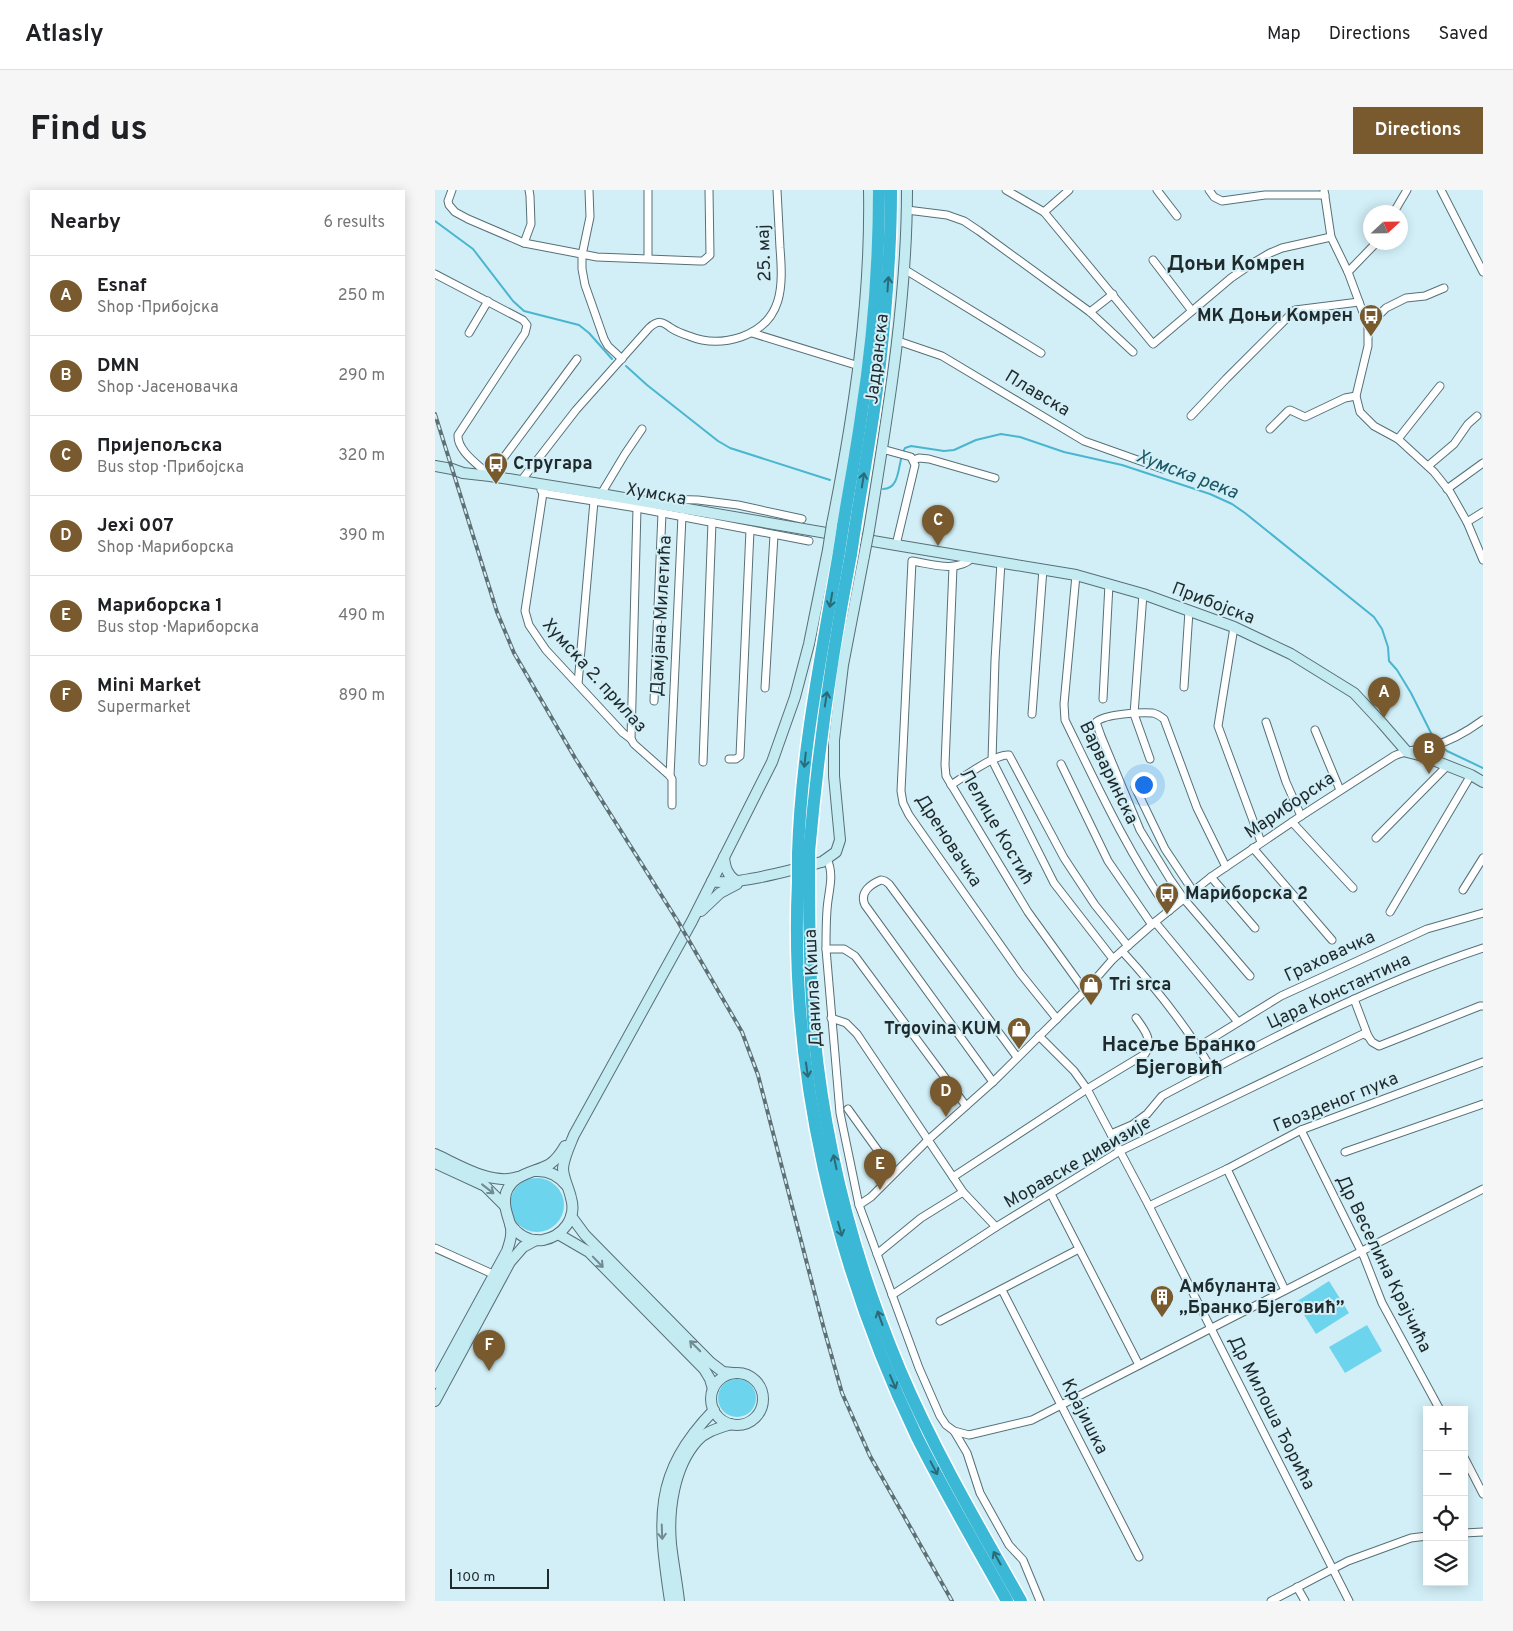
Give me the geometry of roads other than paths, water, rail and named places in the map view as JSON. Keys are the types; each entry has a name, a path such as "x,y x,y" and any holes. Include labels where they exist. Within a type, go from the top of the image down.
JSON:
{"highway":[{"path":"879,190 877,265 871,337 861,418 844,526 845,553 840,614 804,853 803,880 815,1034 823,1101 837,1170 856,1244 874,1302 929,1446 1007,1601"},
{"path":"844,526 875,405 889,268 891,190"},
{"path":"949,1484 1021,1601"}],"main road":[{"path":"713,881 719,883 736,881 827,859 835,852 840,840 834,776 834,740 843,665 844,526 847,447 859,366 866,282 869,190"},
{"name":"Јадранска","path":"845,553 869,530 897,341 904,269 907,190"},
{"name":"Хумска","path":"435,466 463,473 521,481 597,498 655,504 896,546"},
{"name":"Прибојска","path":"896,546 1076,575 1143,594 1234,627 1291,654 1354,694 1407,752"},
{"path":"435,1154 492,1178 510,1180 555,1161 574,1135 692,921 772,762 787,720 809,644 845,553"},
{"path":"1407,752 1423,756 1471,775 1483,782"},
{"path":"724,857 726,870 731,878 736,881"},
{"path":"692,921 721,892 750,878"},
{"path":"435,1401 510,1262 523,1247 537,1240 558,1234 565,1228 571,1216 572,1203 564,1173 564,1163 574,1135"},
{"path":"435,1163 485,1186 505,1206"},
{"path":"535,1171 545,1171 558,1177 568,1189"},
{"path":"435,1384 495,1275 509,1245 510,1224 505,1206 507,1191 519,1176"},
{"path":"571,1216 585,1235 710,1362 723,1372 744,1373 754,1379 761,1388 763,1399 761,1410 753,1420 743,1424 731,1424 717,1428 698,1440 685,1461 677,1480 671,1507 671,1543 679,1601"},
{"path":"510,1224 521,1235 537,1240"},
{"path":"558,1234 589,1252 703,1369 710,1379 713,1389 712,1404 714,1410 721,1419 731,1424"},
{"path":"713,1389 721,1378 733,1373"},
{"path":"670,1601 661,1526 668,1482 675,1461 687,1441 714,1410"}],"street":[{"path":"452,190 448,201 455,212 523,243 597,258 649,258 699,261 703,261 710,255 709,190"},
{"path":"523,243 531,224 529,190"},
{"path":"521,481 576,410 622,359 609,346 601,331 585,285 582,269 590,217 589,190"},
{"path":"648,190 649,258"},
{"name":"25. мај","path":"622,359 649,328 660,321 695,339 716,342 739,338 763,324 776,306 782,280 777,190"},
{"path":"1006,190 1044,212 1153,344 1231,278 1270,253 1331,237"},
{"path":"1044,212 1069,190"},
{"path":"1157,190 1177,216"},
{"path":"1209,190 1214,197 1222,201 1249,193 1325,192 1331,237 1348,272 1368,326 1368,346 1357,396 1360,412 1374,426 1398,439 1428,466 1447,489 1467,522 1483,560"},
{"path":"1398,205 1407,190"},
{"path":"1441,190 1483,272"},
{"path":"907,210 947,215 964,221 1004,248 1090,312 1133,352"},
{"path":"1348,272 1369,250"},
{"path":"1153,260 1193,311"},
{"path":"904,269 1041,353"},
{"path":"435,274 523,320 527,325 525,333 457,439 463,450 490,476 577,359"},
{"path":"1368,326 1387,308 1406,298 1425,296 1444,288"},
{"path":"1090,312 1113,294"},
{"path":"469,333 488,301"},
{"path":"1191,416 1295,310 1359,302"},
{"path":"752,332 859,366"},
{"name":"Плавска","path":"897,341 942,356 1084,441 1163,469"},
{"path":"1398,439 1440,386"},
{"path":"1270,429 1287,411 1290,410 1305,417 1345,398 1357,396"},
{"path":"1428,466 1454,444 1468,424 1477,416"},
{"path":"578,684 597,498 642,429"},
{"path":"882,449 910,457 929,459 995,478"},
{"path":"896,546 915,469 910,457"},
{"path":"1447,489 1483,464"},
{"path":"536,484 543,493"},
{"name":"Хумска","path":"543,493 597,498 637,508 809,541"},
{"name":"Хумска 2. прилаз","path":"543,493 525,612 529,625 546,650 623,733 670,776"},
{"name":"Хумска","path":"655,504 662,499 698,500 738,505 803,518"},
{"path":"631,739 637,508"},
{"path":"1467,522 1483,512"},
{"path":"655,701 662,513"},
{"name":"Дамјана Милетића","path":"670,776 681,516"},
{"path":"703,762 712,522"},
{"path":"729,759 736,759 740,756 750,530"},
{"path":"765,688 774,535"},
{"path":"953,567 966,563 972,558"},
{"name":"Дреновачка","path":"953,567 912,561 901,791 903,803 909,815 1020,973 1057,1020"},
{"path":"1001,562 991,760 1054,883 1113,959"},
{"name":"Лелице Костић","path":"953,567 946,776 1028,912 1085,991"},
{"path":"1032,714 1043,569"},
{"name":"Варваринска","path":"1076,575 1064,704 1065,720 1122,836 1142,871 1169,911"},
{"path":"1103,699 1109,584"},
{"path":"1143,594 1134,714 1150,759"},
{"path":"1184,688 1189,611"},
{"path":"1234,627 1217,726 1261,842"},
{"path":"1226,867 1197,808 1160,715 1134,714 1099,719 1096,722 1104,745 1140,830 1184,899 1250,976"},
{"name":"Мариборска","path":"859,1205 871,1197 927,1140 993,1082 1057,1020 1113,959 1153,923 1211,877 1261,842 1394,756 1445,742 1483,720"},
{"path":"1267,722 1286,782 1301,816"},
{"path":"1315,730 1340,790"},
{"path":"951,784 991,760 1006,754 1009,755 1064,858 1125,949 1199,1047 1211,1070"},
{"path":"1061,764 1108,860 1153,923 1238,1022"},
{"path":"1376,838 1447,766"},
{"path":"1390,912 1471,775"},
{"path":"670,776 672,779 672,805"},
{"path":"1135,787 1165,849 1193,891"},
{"path":"1292,822 1353,888"},
{"path":"1253,848 1332,940"},
{"path":"1463,890 1483,858"},
{"name":"Данила Киша","path":"827,859 832,875 826,922 831,1018 840,1113 859,1205 919,1368 940,1416 946,1425 954,1431 967,1453 980,1493 1009,1545 1023,1560 1040,1601"},
{"path":"1211,877 1255,928"},
{"path":"993,1082 864,902 864,893 870,886 881,880 889,884 1017,1057"},
{"name":"Граховачка","path":"1199,1047 1281,996 1427,929 1483,913"},
{"name":"Цара Константина","path":"1111,1134 1132,1125 1147,1114 1162,1096 1211,1070 1354,999 1411,974 1483,948"},
{"path":"826,949 844,949 855,956 966,1106"},
{"path":"1354,999 1371,1042 1379,1046 1483,1006"},
{"path":"831,1018 846,1023 857,1034 963,1192 996,1228"},
{"path":"953,1177 1087,1089 1141,1058 1148,1051 1149,1039 1137,1018"},
{"name":"Моравске дивизије","path":"891,1295 1120,1151 1363,1034 1368,1036"},
{"name":"Др Милоша Ђорића","path":"1039,1036 1074,1071 1087,1089 1149,1206 1349,1601"},
{"name":"Гвозденог пука","path":"1149,1206 1227,1169 1301,1130 1483,1062"},
{"path":"1345,1152 1483,1104"},
{"path":"848,1109 894,1173"},
{"name":"Др Веселина Крајчића","path":"1301,1130 1361,1252 1382,1303 1437,1406"},
{"path":"1227,1169 1285,1290"},
{"path":"877,1254 921,1218 963,1192"},
{"path":"954,1431 969,1435 1032,1420 1285,1290 1482,1192"},
{"path":"1051,1194 1139,1365"},
{"path":"435,1248 495,1275"},
{"path":"940,1321 1079,1249"},
{"name":"Крајишка","path":"1002,1290 1139,1557"},
{"path":"1468,1465 1483,1494"},
{"path":"1468,1533 1483,1532"},
{"path":"1271,1601 1333,1568 1411,1538 1423,1536"},
{"path":"1297,1586 1305,1601"}],"waterway":[{"name":"Хумска река","path":"435,221 473,249 513,301 524,311 579,325 589,333 612,359"},
{"name":"Хумска река","path":"626,366 718,441 730,448 830,480"},
{"name":"Хумска река","path":"883,489 889,488 896,479 905,448 911,446 944,451 954,450 976,440 1001,434 1020,437 1064,452 1122,465 1210,494 1232,504 1374,617 1382,629 1388,647 1389,661 1411,693 1437,742"},
{"name":"Хумска река","path":"1441,746 1447,751 1483,768"}],"railway":[{"path":"435,414 497,612 514,653 575,758 677,920 742,1032 758,1075 842,1393 870,1456 952,1601"}],"place":[{"name":"МК Доњи Комрен","path":"1371,337"},
{"name":"Стругара","path":"496,485"},
{"name":"Пријепољска","path":"938,546"},
{"name":"Esnaf","path":"1384,718"},
{"name":"DMN","path":"1429,774"},
{"name":"Мариборска 2","path":"1167,915"},
{"name":"Tri srca","path":"1091,1006"},
{"name":"Trgovina KUM","path":"1019,1050"},
{"name":"Jexi 007","path":"946,1117"},
{"name":"Мариборска 1","path":"880,1190"},
{"name":"Амбуланта „Бранко Бјеговић”","path":"1162,1318"},
{"name":"Mini Market","path":"489,1371"}],"district":[{"name":"Доњи Комрен","path":"1236,265"},
{"name":"Насеље Бранко Бјеговић","path":"1179,1058"}]}
